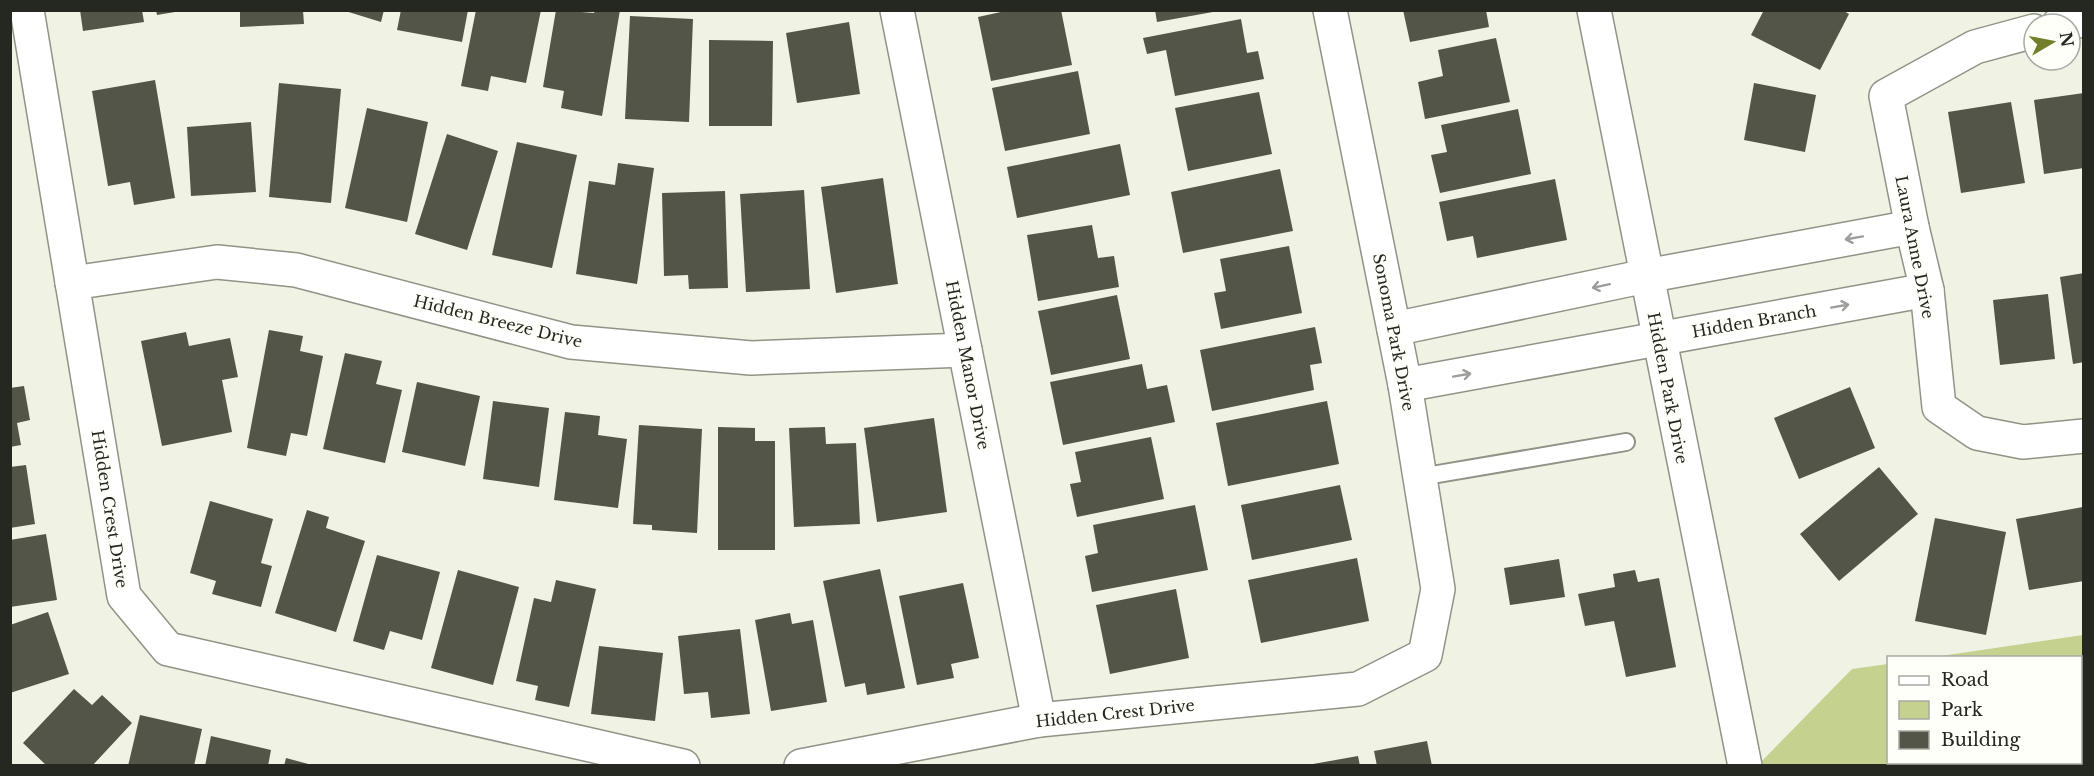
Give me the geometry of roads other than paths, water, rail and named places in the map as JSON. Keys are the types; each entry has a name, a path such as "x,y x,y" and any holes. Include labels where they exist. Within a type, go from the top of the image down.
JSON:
{"street":[{"name":"Hidden Crest Drive","path":"27,10 124,596 168,649 683,765"},
{"name":"Hidden Manor Drive","path":"897,10 1039,720"},
{"name":"Sonoma Park Drive","path":"1330,10 1405,385 1438,590 1425,655"},
{"name":"Hidden Park Drive","path":"1594,10 1745,765"},
{"name":"Laura Anne Drive","path":"2022,34 1975,47 1886,96 1927,290 1940,407 1977,433 2023,442 2084,436"},
{"path":"1394,329 1646,276 1912,227"},
{"name":"Hidden Breeze Drive","path":"72,283 217,262 296,270 571,342 751,358 965,350"},
{"name":"Hidden Branch","path":"1405,385 1927,290"},
{"name":"Hidden Crest Drive","path":"801,765 1039,720 1358,689 1425,655"}],"lane":[{"path":"1420,477 1626,442"}]}
